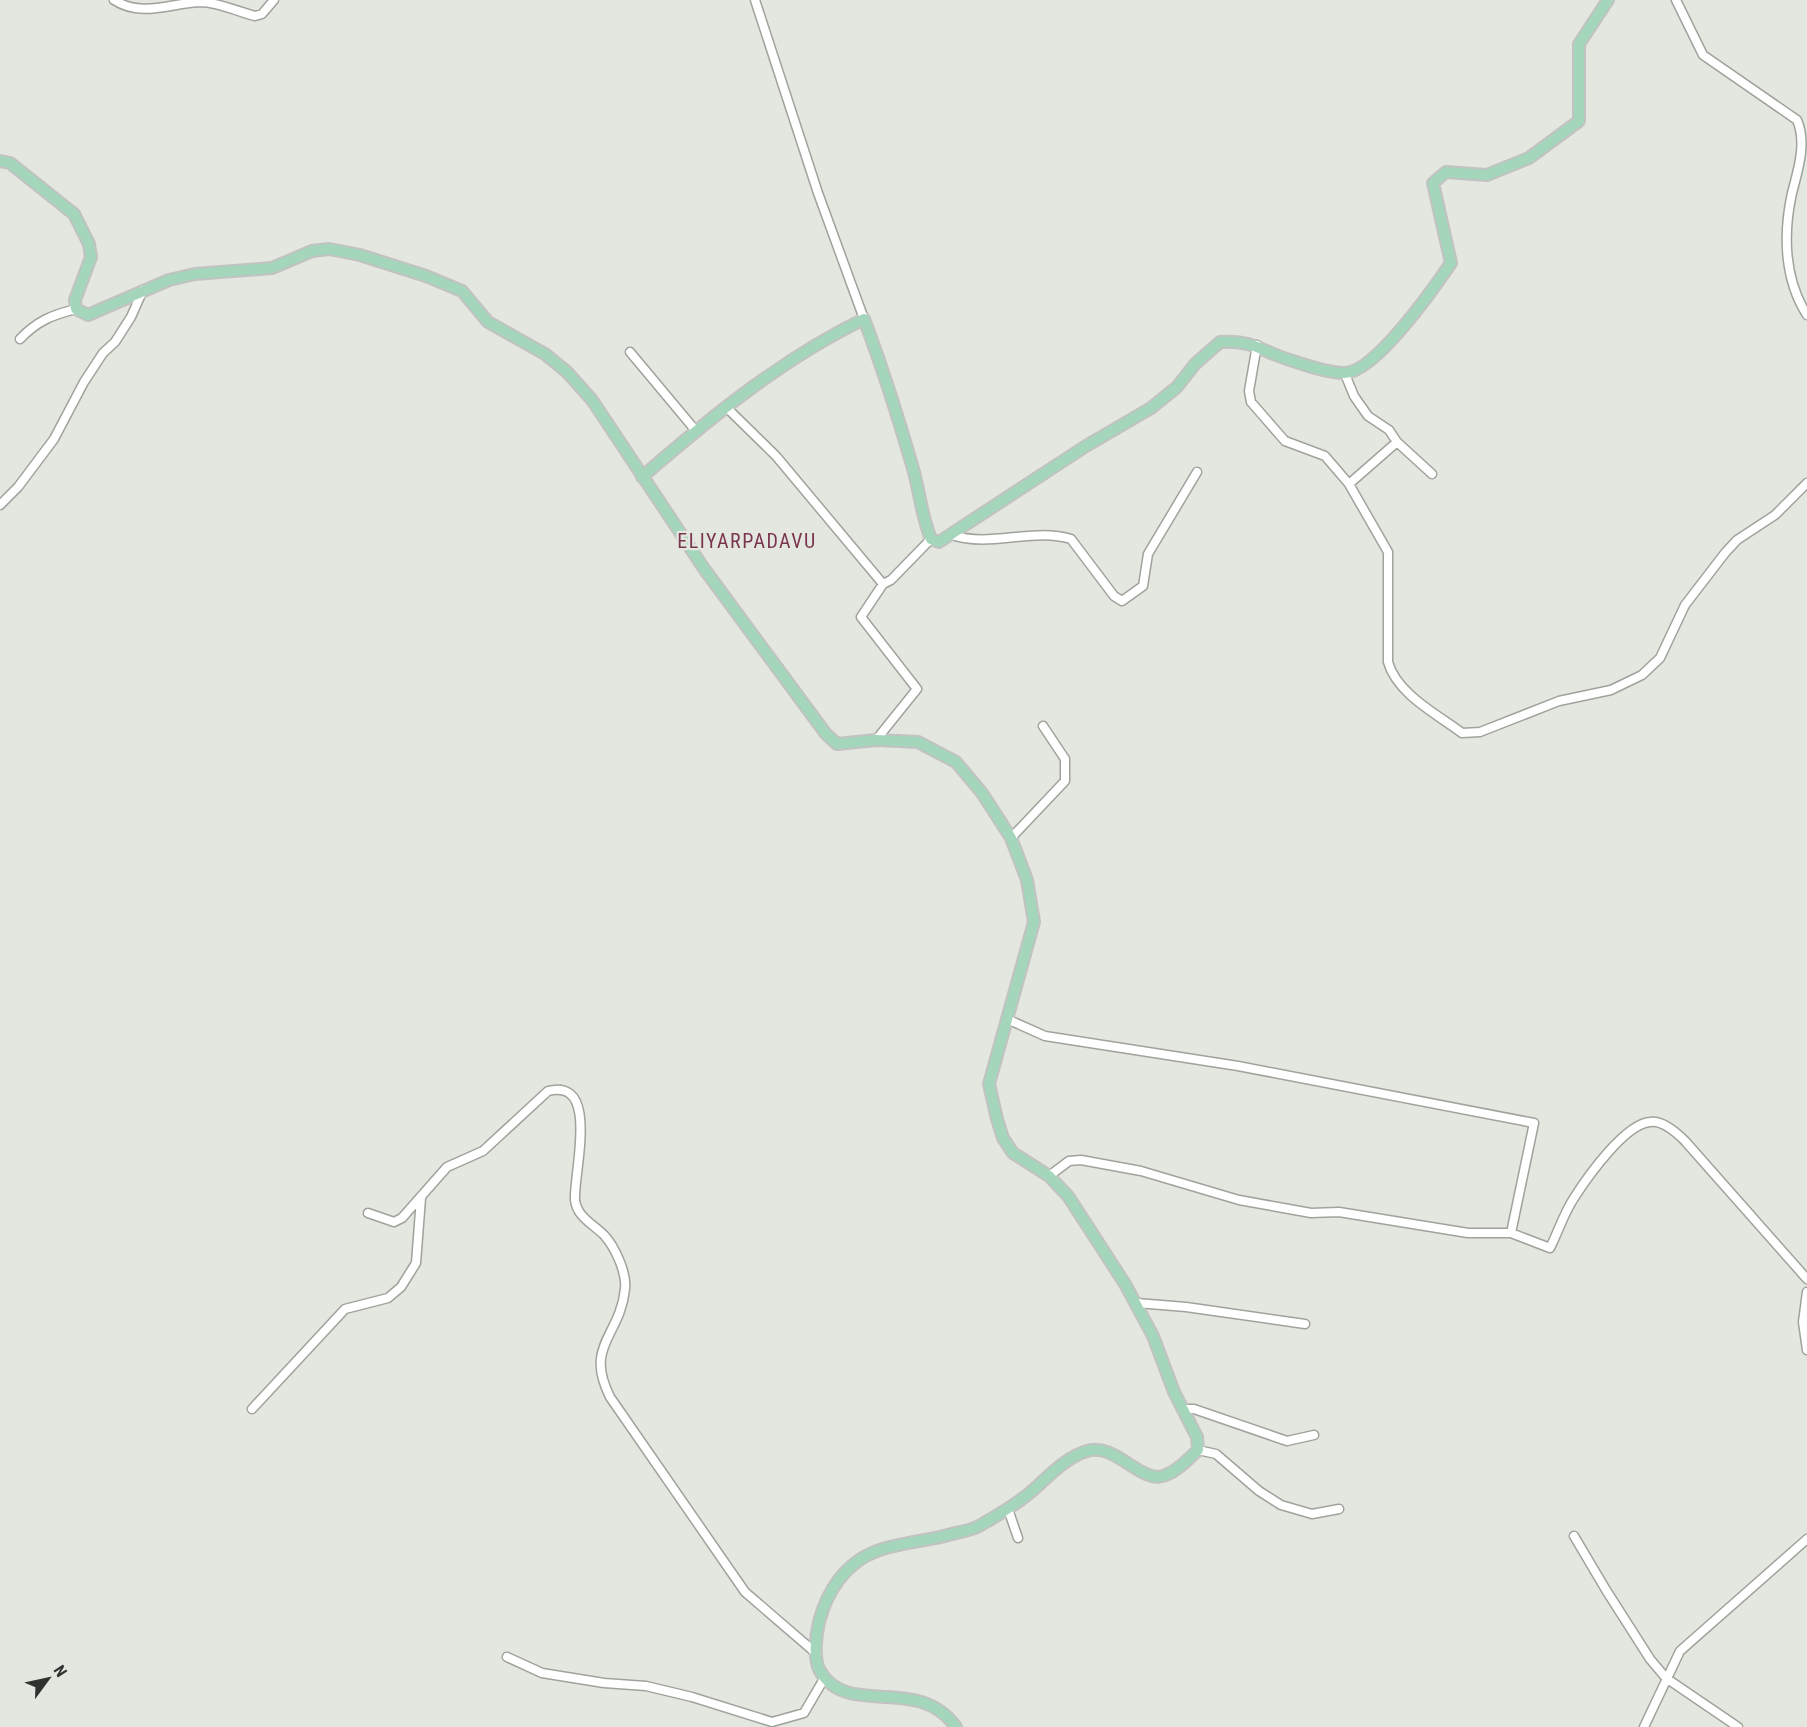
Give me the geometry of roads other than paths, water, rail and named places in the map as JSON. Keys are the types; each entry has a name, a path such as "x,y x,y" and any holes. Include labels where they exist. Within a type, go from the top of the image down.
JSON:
{"main road":[{"path":"642,477 726,407 825,338 864,319 881,363 915,475 922,515 931,539 939,542 952,536 1086,446 1151,408 1177,387 1195,364 1220,342 1257,345 1288,360 1345,374 1357,369 1402,331 1451,263 1433,183 1446,172 1487,175 1529,158 1579,121 1579,44 1608,0"},
{"path":"0,161 10,163 74,214 81,225 91,257 75,300 76,309 88,315 109,308 142,290 195,274 272,268 312,251 329,249 360,255 426,276 462,291 488,322 545,354 567,372 592,400 705,570 826,734 837,744 876,740 918,742 956,762 982,793 1011,838 1027,880 1034,922 989,1084 1003,1138 1013,1153 1049,1176 1089,1226 1137,1303 1197,1437 1198,1450 1179,1468 1164,1477 1153,1476 1108,1451 1088,1451 1048,1475 1008,1509 975,1528 877,1551 836,1580 823,1607 817,1630 818,1669 825,1677 847,1692 862,1697 899,1696 936,1707 956,1727"}],"street":[{"path":"114,0 129,9 172,8 202,2 255,16 262,14 274,0"},
{"path":"755,0 818,193 864,319"},
{"path":"1676,0 1703,55 1797,120 1801,128 1800,164 1792,194 1786,244 1798,302 1807,315"},
{"path":"0,505 18,487 54,439 84,381 103,353 115,342 131,317 142,290"},
{"path":"20,339 32,326 47,316 76,309"},
{"path":"1257,345 1249,391 1251,402 1285,441 1325,456 1349,484 1388,552 1388,662 1392,675 1404,688 1462,733 1480,732 1559,701 1611,690 1642,675 1660,658 1685,604 1725,552 1737,540 1775,515 1807,483"},
{"path":"630,352 696,431"},
{"path":"1345,374 1354,396 1368,417 1389,430 1397,441 1432,474"},
{"path":"726,407 776,456 883,584"},
{"path":"1349,484 1397,441"},
{"path":"952,536 1001,538 1062,536 1071,539 1114,596 1122,601 1143,586 1148,554 1197,472"},
{"path":"876,740 916,689 861,617 883,584 891,580 931,539"},
{"path":"1011,838 1065,781 1065,759 1043,726"},
{"path":"1007,1019 1046,1036 1238,1066 1534,1123 1511,1233"},
{"path":"368,1213 394,1222 402,1218 447,1167 483,1151 540,1097 557,1089 567,1091 577,1103 582,1120 574,1188 576,1205 581,1215 605,1236 617,1254 626,1287 622,1306 599,1358 602,1380 610,1397 745,1592 817,1654"},
{"path":"1049,1176 1069,1161 1081,1160 1141,1171 1239,1200 1311,1214 1339,1212 1468,1233 1511,1233 1550,1248 1574,1198 1619,1137 1642,1124 1653,1121 1672,1130 1685,1142 1807,1279"},
{"path":"252,1409 345,1309 388,1298 401,1287 416,1263 421,1198"},
{"path":"1807,1293 1803,1322 1807,1350"},
{"path":"1137,1303 1186,1307 1305,1324"},
{"path":"1183,1409 1194,1409 1287,1441 1314,1435"},
{"path":"1198,1450 1216,1454 1259,1491 1281,1505 1312,1514 1339,1509"},
{"path":"1008,1509 1018,1538"},
{"path":"1574,1536 1618,1610 1666,1678 1738,1727"},
{"path":"1644,1727 1680,1651 1807,1539"},
{"path":"507,1657 542,1673 604,1683 646,1686 692,1696 772,1722 804,1713 825,1677"}],"district":[{"name":"ELIYARPADAVU","path":"747,541"}]}
